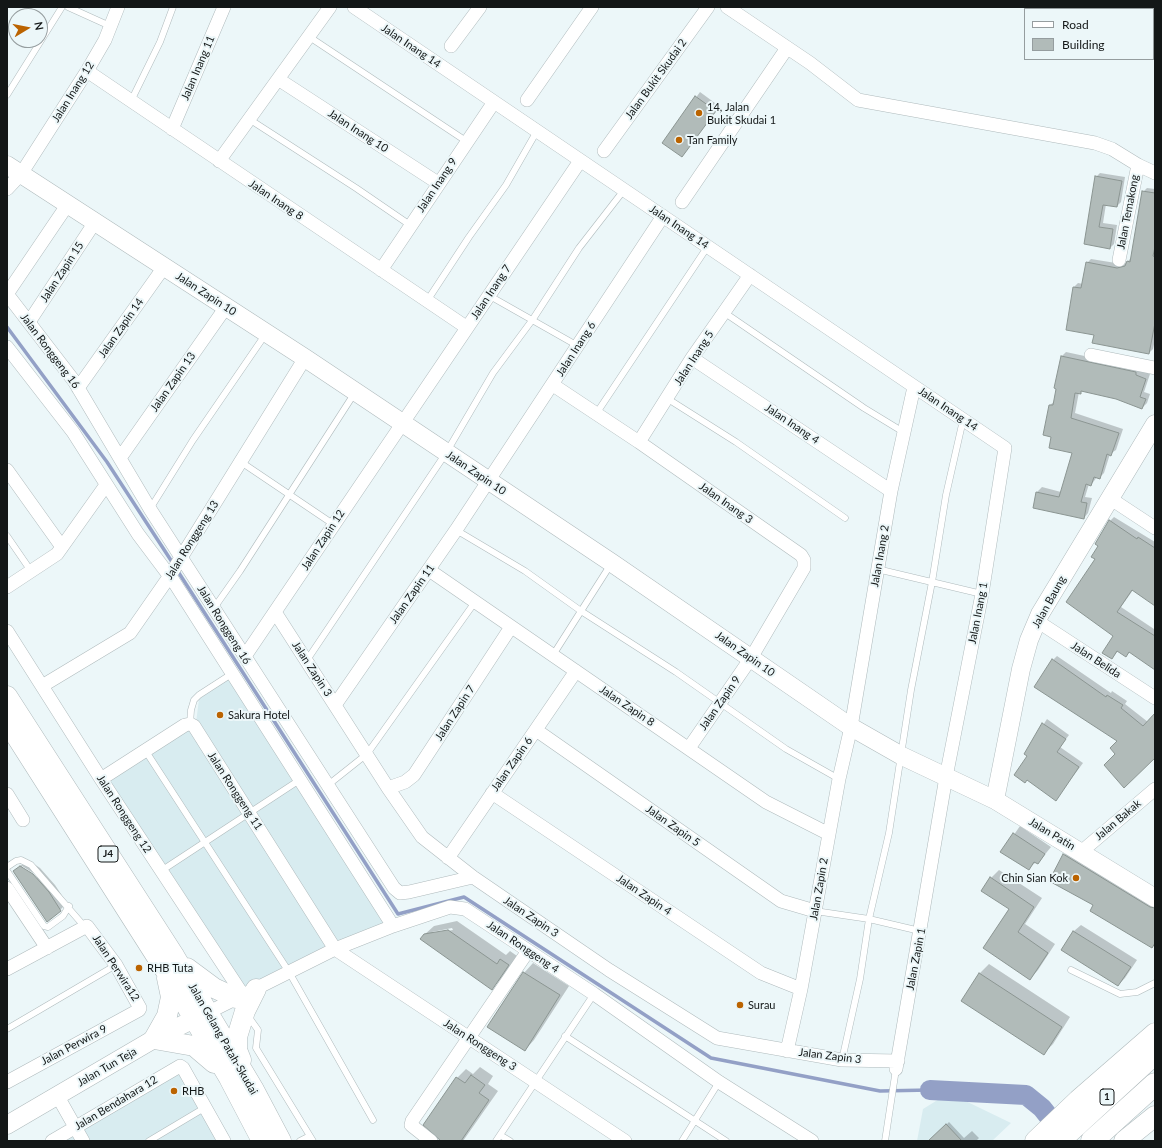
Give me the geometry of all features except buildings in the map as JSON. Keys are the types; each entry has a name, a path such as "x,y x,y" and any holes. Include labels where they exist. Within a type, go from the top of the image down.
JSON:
{"highway":[{"name":"1","path":"1059,1141 1155,1053"},
{"name":"1","path":"1092,1141 1155,1084"}],"main road":[{"name":"Jalan Gelang Patah-Skudai","path":"7,696 202,1016 253,1088 281,1141"},
{"name":"Jalan Gelang Patah-Skudai","path":"7,722 170,964"},
{"path":"229,1078 206,1055 194,1046 154,1039 167,1016 171,997 170,964 202,980 245,998 237,1037 237,1050 253,1088"},
{"name":"Jalan Gelang Patah-Skudai","path":"202,1016 229,1078 262,1141"},
{"path":"1035,1141 1078,1100 1155,1032"},
{"path":"1124,1141 1155,1116"}],"street":[{"name":"Jalan Inang 12","path":"7,189 14,170 87,71 105,40 118,7"},
{"name":"Jalan Inang 11","path":"172,130 224,7"},
{"path":"219,161 330,7"},
{"name":"Jalan Inang 14","path":"354,7 1005,448"},
{"path":"451,46 480,7"},
{"path":"527,100 592,7"},
{"name":"Jalan Bukit Skudai 2","path":"604,151 708,7"},
{"path":"727,7 787,48 858,100 1095,143 1112,149 1138,165 1155,173"},
{"path":"682,202 787,48"},
{"name":"Jalan Inang 8","path":"87,71 172,130 466,327"},
{"name":"Jalan Inang 10","path":"278,79 438,183"},
{"name":"Jalan Inang 9","path":"381,270 466,141 494,102"},
{"name":"Jalan Inang 7","path":"401,423 580,161"},
{"name":"Jalan Temakong","path":"1119,260 1138,165"},
{"name":"Jalan Zapin 10","path":"14,170 305,358 487,481 612,563 851,727 902,756 946,777"},
{"path":"7,294 68,204"},
{"name":"Jalan Inang 6","path":"487,481 553,385 663,216"},
{"name":"Jalan Zapin 15","path":"29,322 95,222"},
{"name":"Jalan Zapin 14","path":"78,388 164,267"},
{"name":"Jalan Inang 5","path":"639,442 668,399 692,358 725,313 750,275"},
{"name":"Jalan Ronggeng 16","path":"7,294 78,388 150,509 394,888 400,893 473,877"},
{"name":"Jalan Zapin 13","path":"120,458 226,307"},
{"name":"Jalan Ronggeng 16","path":"7,347 73,432 106,485 169,577 174,582 301,779 393,926"},
{"path":"1091,355 1155,368"},
{"name":"Jalan Ronggeng 13","path":"42,686 130,633 169,577 305,358"},
{"name":"Jalan Inang 4","path":"692,358 891,491"},
{"name":"Jalan Inang 3","path":"553,385 639,442 800,555 804,560 804,568 751,658"},
{"name":"Jalan Inang 2","path":"851,727 891,491 914,387"},
{"name":"Jalan Zapin 12","path":"245,656 401,423"},
{"name":"Jalan Baung","path":"995,800 1021,669 1029,640 1037,621 1155,424"},
{"name":"Jalan Inang 1","path":"946,777 982,594 1005,448"},
{"path":"7,470 62,547"},
{"name":"Jalan Zapin 11","path":"335,705 456,530 487,481"},
{"path":"7,587 57,554 106,485"},
{"path":"1111,499 1155,528"},
{"name":"Jalan Zapin 8","path":"428,570 766,802 829,834"},
{"name":"Jalan Zapin 3","path":"275,612 388,788 422,837 473,877 609,970 717,1038 842,1060 897,1065"},
{"name":"Jalan Belida","path":"1037,621 1155,698"},
{"name":"Jalan Zapin 7","path":"388,788 405,782 414,775 511,627"},
{"name":"Jalan Ronggeng 12","path":"7,631 101,779 245,998"},
{"name":"Jalan Zapin 9","path":"689,748 751,658"},
{"name":"Jalan Zapin 6","path":"448,858 576,671"},
{"path":"101,779 190,724"},
{"name":"Jalan Ronggeng 11","path":"190,724 194,726 335,949"},
{"name":"Jalan Zapin 2","path":"787,1051 801,989 839,779 851,727"},
{"name":"Jalan Zapin 5","path":"536,730 781,901 816,911"},
{"name":"Jalan Patin","path":"946,777 995,800 1155,898"},
{"name":"Jalan Zapin 1","path":"897,1065 921,932 946,777"},
{"name":"Jalan Bakak","path":"1081,852 1155,789"},
{"name":"Jalan Zapin 4","path":"492,793 761,973 801,989"},
{"path":"7,794 24,820"},
{"path":"7,888 47,948"},
{"name":"Jalan Ronggeng 4","path":"202,1016 245,998 289,972 335,949 393,926 450,907 464,909 594,994 719,1082 812,1141"},
{"name":"Jalan Perwira12","path":"7,969 84,926 90,927 116,965 140,1008"},
{"name":"Jalan Ronggeng 3","path":"335,949 623,1141"},
{"path":"431,1141 410,1125 468,1037 528,951"},
{"name":"Jalan Perwira 9","path":"7,1082 139,1010 140,1008"},
{"name":"Jalan Tun Teja","path":"7,1125 154,1039 202,1016"},
{"name":"Jalan Bendahara 12","path":"52,1141 180,1066 183,1068 206,1107"},
{"path":"57,1095 83,1141"},
{"path":"206,1107 224,1141"}],"lane":[{"path":"7,95 62,7"},
{"path":"68,7 110,26"},
{"path":"131,101 160,42 173,7"},
{"path":"308,36 466,141"},
{"path":"249,119 356,188 410,225"},
{"path":"427,301 469,237 506,185 537,131"},
{"path":"306,660 446,453 493,373 533,319 579,248 624,190"},
{"path":"596,414 708,246"},
{"path":"488,295 533,319 578,346"},
{"path":"725,313 864,408 905,433"},
{"path":"150,509 193,440 266,333"},
{"path":"214,608 240,571 288,493 354,392"},
{"path":"668,399 736,442 845,518"},
{"path":"842,1060 860,979 869,919 889,833 911,690 932,582 946,494 963,420"},
{"path":"241,462 333,524"},
{"path":"456,530 525,572 581,611 721,703 786,749 839,779"},
{"path":"7,536 31,571"},
{"path":"553,655 612,563"},
{"path":"877,569 982,594"},
{"path":"327,786 366,754 475,602"},
{"path":"190,724 191,710 194,700 232,673"},
{"path":"146,750 289,972 373,1120"},
{"path":"161,871 206,843 301,779"},
{"path":"7,867 16,861 21,860 32,864 84,926"},
{"path":"7,871 44,926 48,927 63,916 68,906"},
{"path":"816,911 869,919 921,932"},
{"path":"7,1029 116,965"},
{"path":"1071,970 1120,994 1137,992 1155,983"},
{"path":"496,1141 594,994"},
{"path":"245,998 258,1030 256,1048 312,1139 300,1141"},
{"path":"566,1036 726,1141"},
{"name":"Jalan Zapin 1","path":"885,1141 897,1065"},
{"path":"682,1141 719,1082"},
{"path":"149,1141 206,1107"},
{"path":"500,1134 510,1141"}],"shaded area":[{"path":"231,677 387,924 245,990 106,780 196,723 199,699"},
{"path":"180,1070 220,1141 60,1141"},
{"path":"949,1093 1011,1123 992,1141 917,1141 923,1109"}],"waterway":[{"path":"7,327 107,462 174,565"},
{"path":"177,570 398,914 464,897 711,1058 880,1091 930,1090"},
{"path":"930,1090 1026,1095 1042,1108 1065,1137"}],"place":[{"name":"14, Jalan Bukit Skudai 1","path":"699,113"},
{"name":"Tan Family","path":"679,140"},
{"name":"Sakura Hotel","path":"220,715"},
{"name":"Chin Sian Kok","path":"1076,878"},
{"name":"RHB Tuta","path":"139,968"},
{"name":"Surau","path":"740,1005"},
{"name":"RHB","path":"174,1091"}]}
